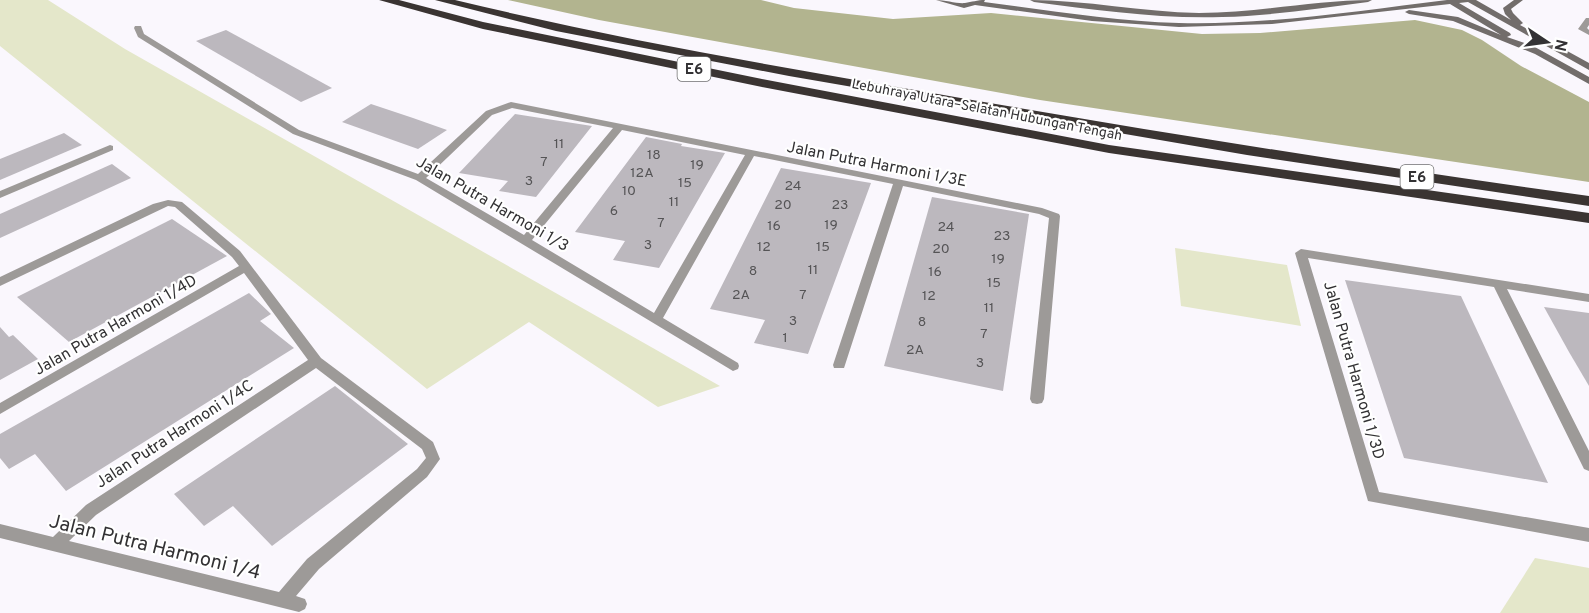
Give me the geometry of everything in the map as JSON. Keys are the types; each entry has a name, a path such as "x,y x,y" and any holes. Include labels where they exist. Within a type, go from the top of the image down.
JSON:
{"highway":[{"name":"Lebuhraya Utara–Selatan Hubungan Tengah","path":"385,0 483,25 1004,130 1247,171 1589,218"},
{"name":"Lebuhraya Utara–Selatan Hubungan Tengah","path":"441,0 757,67 1246,150 1589,201"}],"main road":[{"path":"940,0 956,5 979,2 1173,25 1259,23 1468,0 1589,67"},
{"path":"1034,0 1138,13 1199,15 1368,0"},
{"path":"1519,0 1507,8 1509,14 1542,42"},
{"path":"1449,1 1589,81"},
{"path":"1377,10 1420,13 1455,19 1536,52"}],"street":[{"path":"1589,20 1582,29 1589,33"},
{"name":"Jalan Putra Harmoni 1/3","path":"138,28 141,35 296,132 420,178 733,366"},
{"name":"Jalan Putra Harmoni 1/3E","path":"420,178 489,113 511,105 1042,211 1055,216 1037,399"},
{"path":"525,241 619,127"},
{"path":"0,195 110,148"},
{"path":"656,319 751,153"},
{"path":"839,365 899,182"},
{"path":"0,282 157,206 168,203 178,204 236,254 316,361"},
{"name":"Jalan Putra Harmoni 1/3D","path":"1498,283 1301,253 1373,497 1589,535"},
{"name":"Jalan Putra Harmoni 1/4D","path":"0,408 246,267"},
{"path":"1498,283 1589,298"},
{"path":"1498,283 1589,465"},
{"name":"Jalan Putra Harmoni 1/4C","path":"57,543 91,510 316,361"},
{"name":"Jalan Putra Harmoni 1/4","path":"0,531 57,543 291,602 313,564 422,473 433,459 428,447 316,361"}],"green space":[{"path":"0,0 48,0 125,49 720,386 658,407 529,322 427,389 0,46"},
{"path":"508,0 761,0 794,8 893,19 991,13 1202,34 1260,33 1415,20 1462,30 1482,40 1521,66 1589,102 1589,182 1040,100 599,20"},
{"path":"1175,248 1287,265 1301,326 1181,306"},
{"path":"1535,558 1589,568 1589,613 1500,613"}],"building":[{"path":"226,30 332,88 301,102 196,41"},
{"path":"371,104 447,130 418,149 342,122"},
{"path":"515,114 592,126 536,197 499,191 508,181 459,173"},
{"path":"64,133 82,145 0,180 0,159"},
{"path":"646,137 682,144 681,146 725,153 659,268 613,260 625,241 575,232"},
{"path":"112,164 131,178 0,238 0,214"},
{"path":"781,168 871,183 808,354 754,343 765,320 710,309"},
{"path":"932,197 1029,214 1003,391 884,366"},
{"path":"172,219 227,256 69,342 17,297"},
{"path":"1345,280 1461,296 1548,483 1404,458"},
{"path":"249,293 271,314 260,321 294,348 66,491 35,454 9,469 0,458 0,434"},
{"path":"1544,307 1589,313 1589,386 1569,352"},
{"path":"0,327 9,337 13,335 38,359 0,380"},
{"path":"335,386 408,444 272,546 233,506 204,526 174,494"}]}
